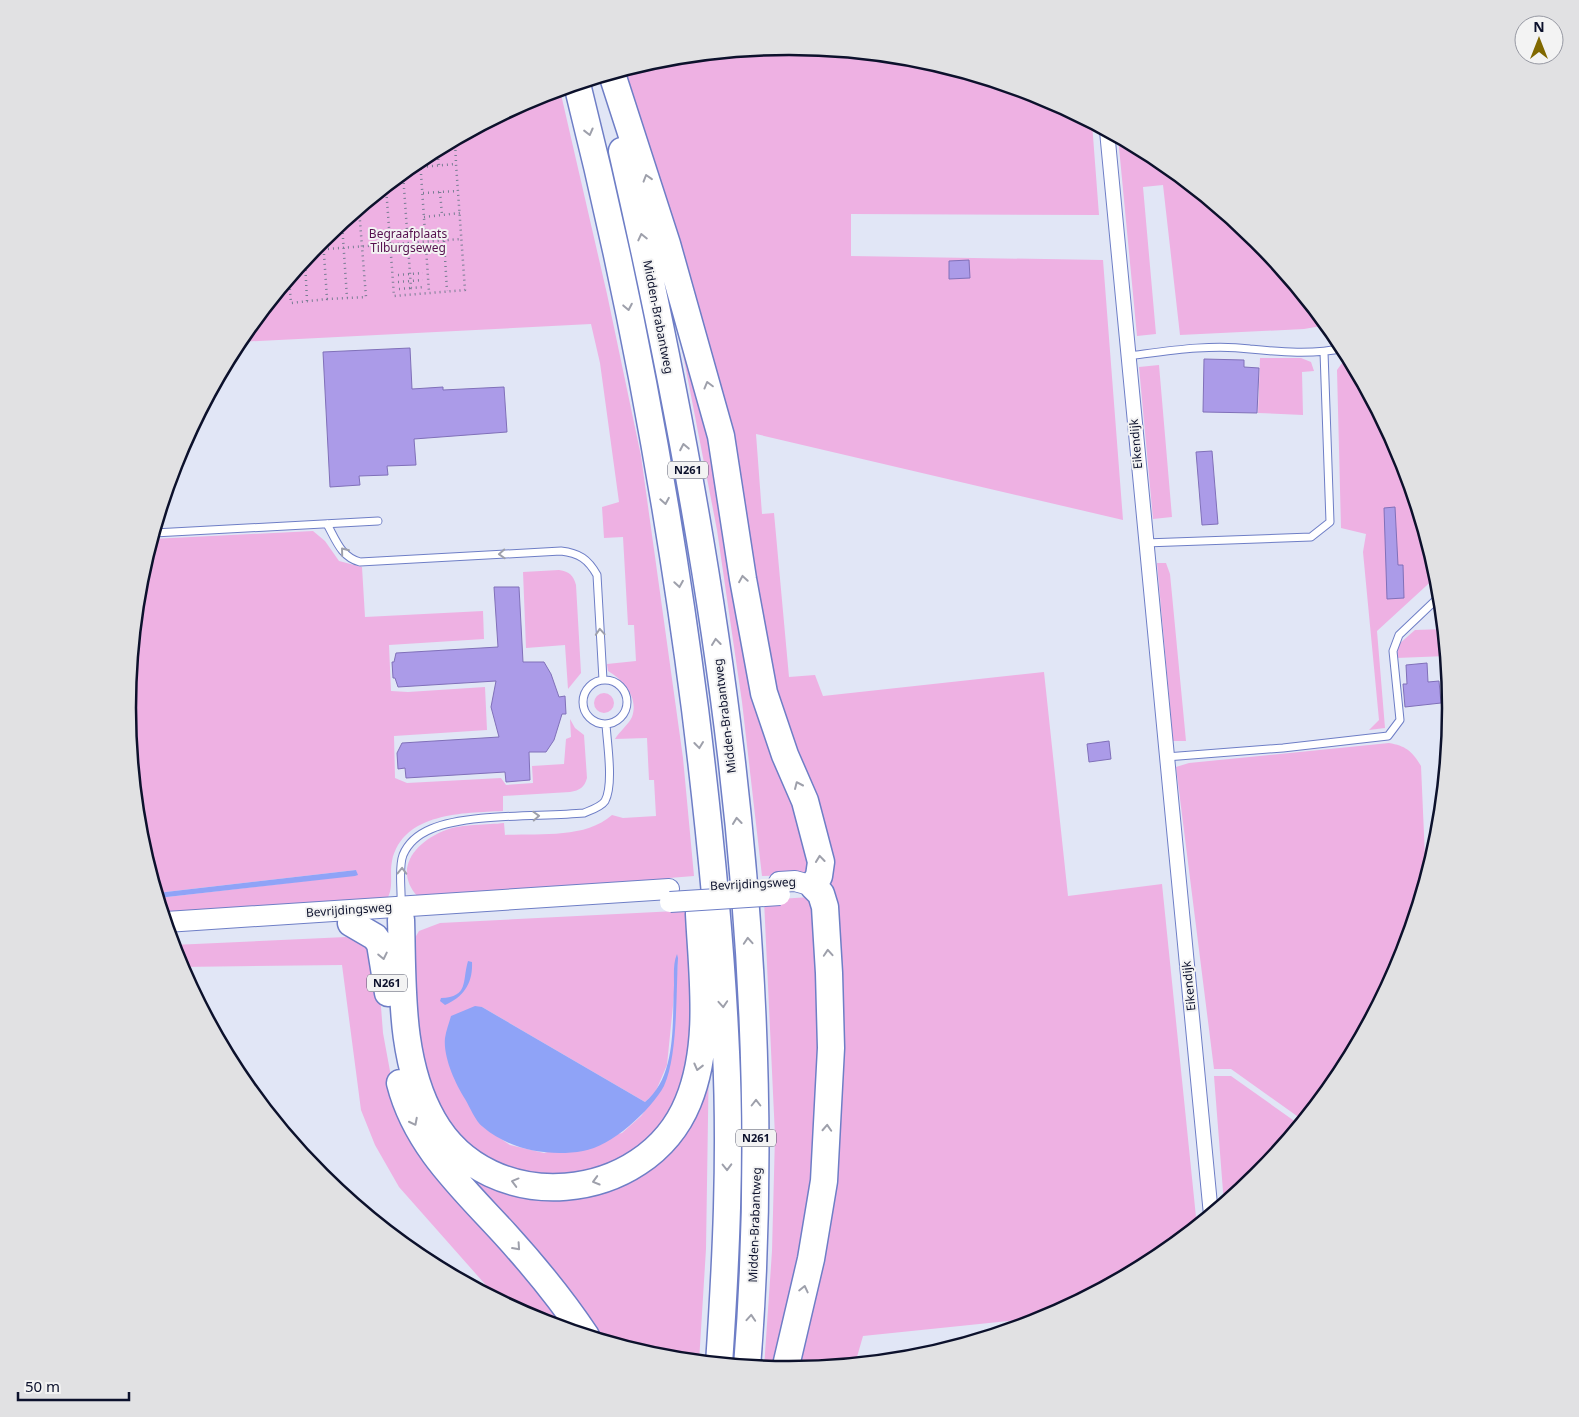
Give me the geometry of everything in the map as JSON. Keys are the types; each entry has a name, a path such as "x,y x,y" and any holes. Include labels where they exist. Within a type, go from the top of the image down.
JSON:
{"highway":[{"name":"N261","path":"614,79 667,244 721,436 743,579 764,693 785,755 806,801 821,862 819,876 813,886"},
{"name":"Midden-Brabantweg","path":"604,82 652,281 686,457 710,595 737,822 746,909 756,1056 756,1211 747,1361"},
{"name":"N261","path":"578,90 624,285 671,536 709,827 726,1053 728,1180 719,1358"},
{"name":"N261","path":"401,913 403,994 411,1060 420,1093 433,1121 463,1156 487,1172 509,1181 534,1187 563,1188 600,1180 617,1175 643,1158 677,1123 688,1102 700,1056 703,997 697,878 709,827"},
{"path":"787,1362 811,1259 824,1181 831,1048 829,973 825,907 820,894 813,886"},
{"name":"N261","path":"351,923 375,937 383,955 394,1059 412,1119 441,1165 537,1269 580,1327"}],"main road":[{"name":"Bevrijdingsweg","path":"172,922 401,913 779,888 796,893 813,886"},
{"name":"Bevrijdingsweg","path":"177,934 351,923 401,913"}],"street":[{"name":"Eikendijk","path":"1107,138 1210,1208"}],"lane":[{"path":"1128,356 1195,348 1324,352 1336,350"},
{"path":"1145,543 1311,538 1330,522 1324,352"},
{"path":"160,533 378,521"},
{"path":"326,524 343,553 351,560 360,562 561,551 575,553 589,561 597,575 603,680"},
{"path":"1166,757 1284,748 1388,736 1400,720 1393,651 1399,635 1434,602"},
{"path":"603,680 616,684 625,694 627,701 623,714 613,723 606,724 593,721 588,716 583,704 586,691 590,686 603,680"},
{"path":"401,913 402,857 416,838 430,829 448,823 474,820 584,813 600,806 607,794 609,780 606,724"}],"path":[{"path":"387,194 394,296 465,290 455,148"},
{"path":"439,158 439,165"},
{"path":"424,167 456,164"},
{"path":"421,169 429,292"},
{"path":"404,181 411,288"},
{"path":"422,193 458,191"},
{"path":"440,192 442,215"},
{"path":"424,217 460,213"},
{"path":"290,288 291,303 366,297 360,217"},
{"path":"342,232 347,298"},
{"path":"323,250 462,239"},
{"path":"444,240 447,291"},
{"path":"323,250 327,300"},
{"path":"305,270 307,301"},
{"path":"398,275 423,273"},
{"path":"398,282 424,280"},
{"path":"399,289 424,287"}],"green space":[{"path":"747,56 832,56 875,61 959,77 1040,105 1093,130 1099,215 851,214 851,256 1103,260 1123,520 756,434 762,514 774,513 789,677 815,675 823,696 1044,672 1068,896 1162,884 1196,1219 1153,1252 1079,1295 1019,1320 863,1336 857,1358 791,1362 835,1005 787,744 622,76 704,61"},
{"name":"Begraafplaats Tilburgseweg","path":"562,97 607,294 641,456 683,758 694,876 669,878 665,881 418,897 411,887 407,876 411,857 425,841 446,830 504,823 505,835 562,833 589,828 601,823 612,815 623,818 656,816 654,780 649,780 647,738 615,739 632,717 634,710 628,690 619,679 608,671 607,664 636,661 634,625 628,625 623,537 604,538 602,507 619,502 600,363 591,324 249,341 298,278 327,246 392,190 426,165 500,122"},
{"path":"1119,145 1153,165 1220,217 1252,246 1281,278 1319,326 1304,329 1180,335 1163,185 1143,187 1156,334 1137,336"},
{"path":"663,251 812,848 806,873 803,875 762,876 742,702 717,530"},
{"path":"1260,358 1301,358 1311,362 1314,371 1302,372 1303,415 1258,413"},
{"path":"1343,362 1376,419 1408,498 1421,539 1430,582 1377,631 1385,728 1369,730 1379,720 1363,552 1366,534 1341,528 1337,370"},
{"path":"1159,365 1172,517 1153,519 1139,367"},
{"path":"313,531 325,541 339,561 362,567 365,617 483,611 484,639 389,645 391,691 408,692 485,687 487,730 394,736 395,778 407,783 501,778 506,785 533,783 532,766 564,764 566,739 571,737 570,719 575,728 584,735 586,781 581,788 570,792 503,796 503,811 454,815 437,818 422,824 408,833 398,845 392,861 390,892 385,902 171,918 164,897 357,875 356,870 163,892 149,836 142,794 137,751 136,708 137,666 142,623 158,539"},
{"path":"1157,563 1166,563 1170,574 1186,741 1173,741"},
{"path":"559,570 570,574 576,585 581,673 568,689 565,645 526,648 523,572"},
{"path":"1438,629 1441,656 1396,658 1399,644 1415,630"},
{"path":"600,693 608,693 614,699 614,707 608,713 600,713 594,707 594,699"},
{"path":"1389,743 1408,750 1415,756 1421,766 1425,859 1408,919 1376,998 1333,1072 1299,1117 1231,1069 1214,1069 1176,767 1189,763"},
{"path":"810,897 815,902 823,1140 780,1362 764,1361 772,1251 775,1136 764,900"},
{"path":"696,910 695,1056 661,1134 592,1178 512,1174 452,1134 423,1079 409,948 419,931 440,923","holes":["678,956 673,1044 664,1085 641,1116 622,1133 544,1153 510,1145 482,1126 482,1007 645,1102 655,1093 667,1065"]},
{"path":"346,937 359,941 369,948 378,968 383,1033 392,1082 570,1324 539,1312 489,1289 399,1187 375,1145 361,1110 342,965 189,967 181,945"},
{"path":"709,1053 706,1249 699,1355 620,1340 585,1329 448,1166 414,1090 507,1186 646,1165"},
{"path":"1214,1076 1231,1076 1295,1122 1252,1171 1223,1197"}],"water":[{"path":"356,870 358,875 164,897 163,892"},
{"path":"677,954 676,1024 669,1073 658,1096 629,1126 606,1143 594,1148 570,1153 557,1153 530,1150 518,1146 494,1135 480,1124 450,1070 445,1038 451,1016 475,1006 482,1007 645,1102 663,1078 668,1064 671,1048 674,969"},
{"path":"468,961 472,962 469,983 457,998 445,1005 440,1001 441,998 456,995 463,987"}],"building":[{"path":"969,260 970,278 949,279 949,261"},
{"path":"410,348 412,389 443,387 443,390 504,387 507,432 414,439 416,465 387,466 388,475 359,476 360,485 330,487 323,352"},
{"path":"1204,359 1244,360 1244,367 1259,368 1257,413 1203,412"},
{"path":"1212,451 1218,524 1202,525 1196,452"},
{"path":"1395,507 1398,565 1403,565 1404,598 1387,599 1384,508"},
{"path":"494,587 519,587 523,662 544,662 551,674 559,697 565,696 566,714 562,714 554,740 546,752 529,752 530,780 506,782 505,772 406,778 405,768 398,769 397,753 402,743 499,737 491,707 496,681 398,687 395,678 393,678 392,662 394,662 396,653 498,647"},
{"path":"1427,663 1428,682 1439,681 1441,703 1405,707 1403,684 1407,684 1406,665"},
{"path":"1109,741 1111,759 1089,762 1087,744"}]}
